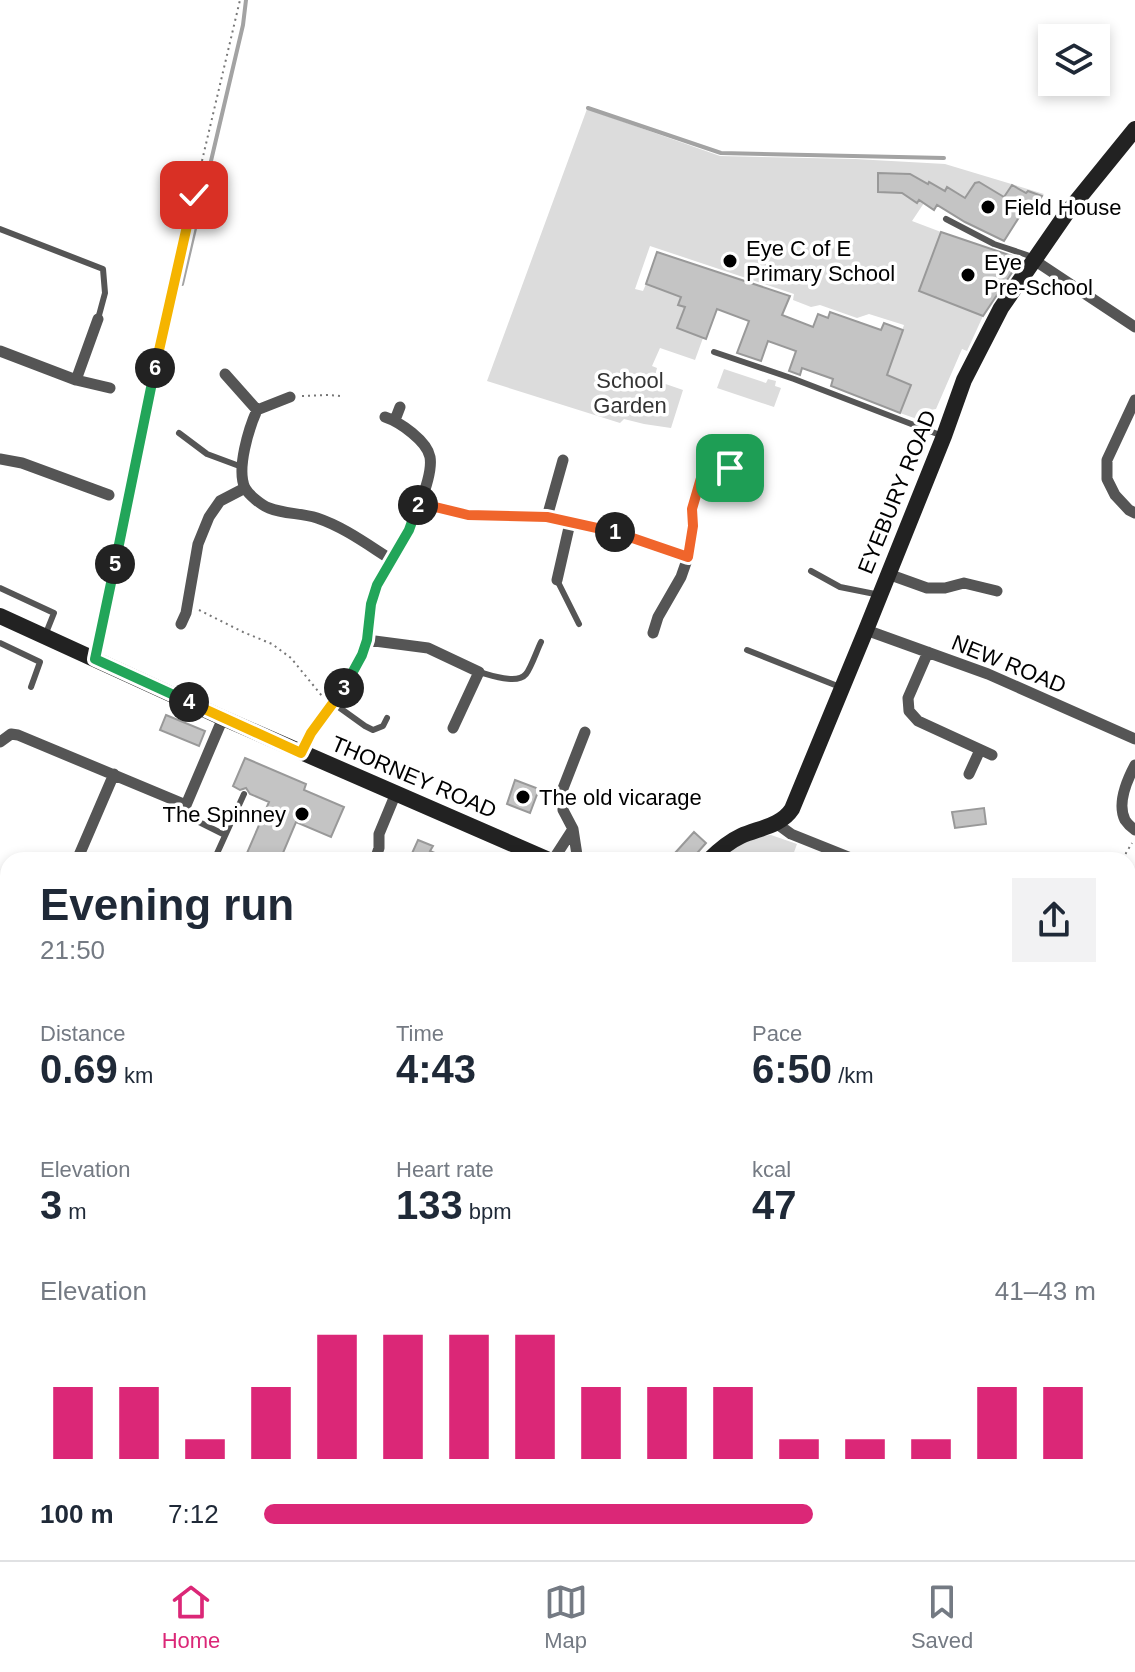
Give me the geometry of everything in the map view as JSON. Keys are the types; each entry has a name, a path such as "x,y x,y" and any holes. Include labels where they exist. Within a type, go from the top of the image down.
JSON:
{"street":[{"name":"EYEBURY ROAD","path":"776,823 788,816 792,809 964,380 982,344 1001,308 1066,214 1135,129"},
{"path":"1034,260 1135,327"},
{"path":"76,380 98,319"},
{"path":"0,367 2,352 76,380 110,388"},
{"path":"225,374 257,410"},
{"path":"290,397 257,410 247,431 242,467 245,488 268,508 317,518 349,532 392,560"},
{"path":"1135,400 1107,460 1107,479 1115,495 1135,513"},
{"path":"301,753 311,733 349,681 367,640 371,604 377,585 409,530 429,477 430,455 416,436 390,419 400,407"},
{"path":"653,633 688,557 693,526 692,509 710,446"},
{"path":"0,459 22,463 109,495"},
{"path":"547,517 563,460"},
{"path":"706,461 730,468"},
{"path":"181,624 188,604 198,544 209,517 220,501 245,488"},
{"path":"419,503 468,515 547,517 618,533 688,557"},
{"path":"557,580 570,523"},
{"path":"888,574 927,588 945,588 964,583 997,591"},
{"name":"THORNEY ROAD","path":"0,616 301,753 532,852"},
{"name":"NEW ROAD","path":"866,630 988,674 1135,739"},
{"path":"367,640 428,648 479,672 453,728"},
{"path":"928,652 908,698 909,711 918,721 992,755"},
{"path":"0,742 11,734 18,735 186,805 223,718"},
{"path":"577,852 573,829 563,810 562,791 585,732"},
{"path":"969,774 980,750"},
{"path":"1135,765 1122,803 1125,822 1135,830"},
{"path":"80,852 114,774"},
{"path":"378,852 379,834 396,793"},
{"path":"718,852 739,837 776,823 791,834 836,852"},
{"path":"554,852 573,829"}],"lane":[{"path":"946,219 1034,260"},
{"path":"0,229 103,269 105,293 98,319"},
{"path":"714,352 944,436"},
{"path":"179,433 207,454 242,467"},
{"path":"811,571 840,587 880,595"},
{"path":"557,580 579,624"},
{"path":"0,588 65,617"},
{"path":"44,637 54,613"},
{"path":"11,647 21,625"},
{"path":"479,672 501,679 526,675 541,642"},
{"path":"0,643 40,662 31,687"},
{"path":"747,650 843,688"},
{"path":"333,703 373,730 383,726 387,718"},
{"path":"218,852 244,794"},
{"path":"186,805 193,819 225,835"}],"path":[{"path":"95,659 171,292 240,0"},
{"path":"290,397 341,396"},
{"path":"188,604 272,644 291,658 324,699 333,703"}],"green space":[{"name":"Eye C of E Primary School","path":"587,109 720,156 945,164 1044,194 1026,193 1012,185 1004,197 979,182 965,198 948,187 945,191 930,182 878,192 902,193 924,203 912,221 941,232 919,291 983,316 967,351 962,349 936,409 924,411 917,419 900,413 910,385 859,368 887,374 904,325 869,314 857,318 820,305 811,307 793,300 794,294 650,246 635,289 643,291 646,284 681,297 678,305 685,307 703,338 695,360 660,348 652,366 657,368 654,380 683,390 671,428 624,419 620,423 487,381"},
{"path":"724,369 766,383 768,379 776,381 775,386 781,388 774,407 717,388"},
{"path":"771,835 797,844 794,852 726,852 756,838"}],"building":[{"name":"Field House","path":"878,173 910,174 945,191 947,187 965,198 979,182 1004,197 1012,185 1026,193 1042,196 1030,215 1023,211 1004,241 937,205 934,210 902,193 878,192"},
{"name":"Eye Pre-School","path":"941,232 1021,259 983,316 919,291"},
{"path":"657,252 790,296 782,315 813,327 818,314 828,318 830,312 881,330 884,323 903,330 887,375 911,385 900,413 831,386 833,379 802,368 800,375 789,371 796,351 768,341 761,361 737,353 749,321 717,309 706,339 677,328 685,307 678,305 681,297 646,284"},
{"path":"166,715 205,731 199,746 160,730"},
{"name":"The Spinney","path":"245,758 306,784 304,790 344,807 331,837 296,822 283,852 247,852 269,802 250,794 246,788 240,790 233,786"},
{"name":"The old vicarage","path":"515,780 539,789 530,813 507,804"},
{"path":"984,808 986,824 955,828 952,812"},
{"path":"694,832 706,843 698,852 676,852"},
{"path":"418,840 433,846 430,851 432,852 413,852"}],"waterway":[{"path":"182,284 243,25 246,0"},
{"path":"588,108 721,153 944,158"}],"place":[{"name":"Field House","path":"988,207"},
{"name":"Eye C of E Primary School","path":"730,261"},
{"name":"Eye Pre-School","path":"968,275"},
{"name":"The old vicarage","path":"523,797"},
{"name":"The Spinney","path":"302,814"}],"route":[{"path":"194,195 95,659 301,753 311,733 349,681 362,655 377,585 409,530 419,503 468,515 547,517 618,533 688,557 693,526 692,509 706,461 730,468"}],"park label":[{"name":"School Garden","path":"630,392"}]}
